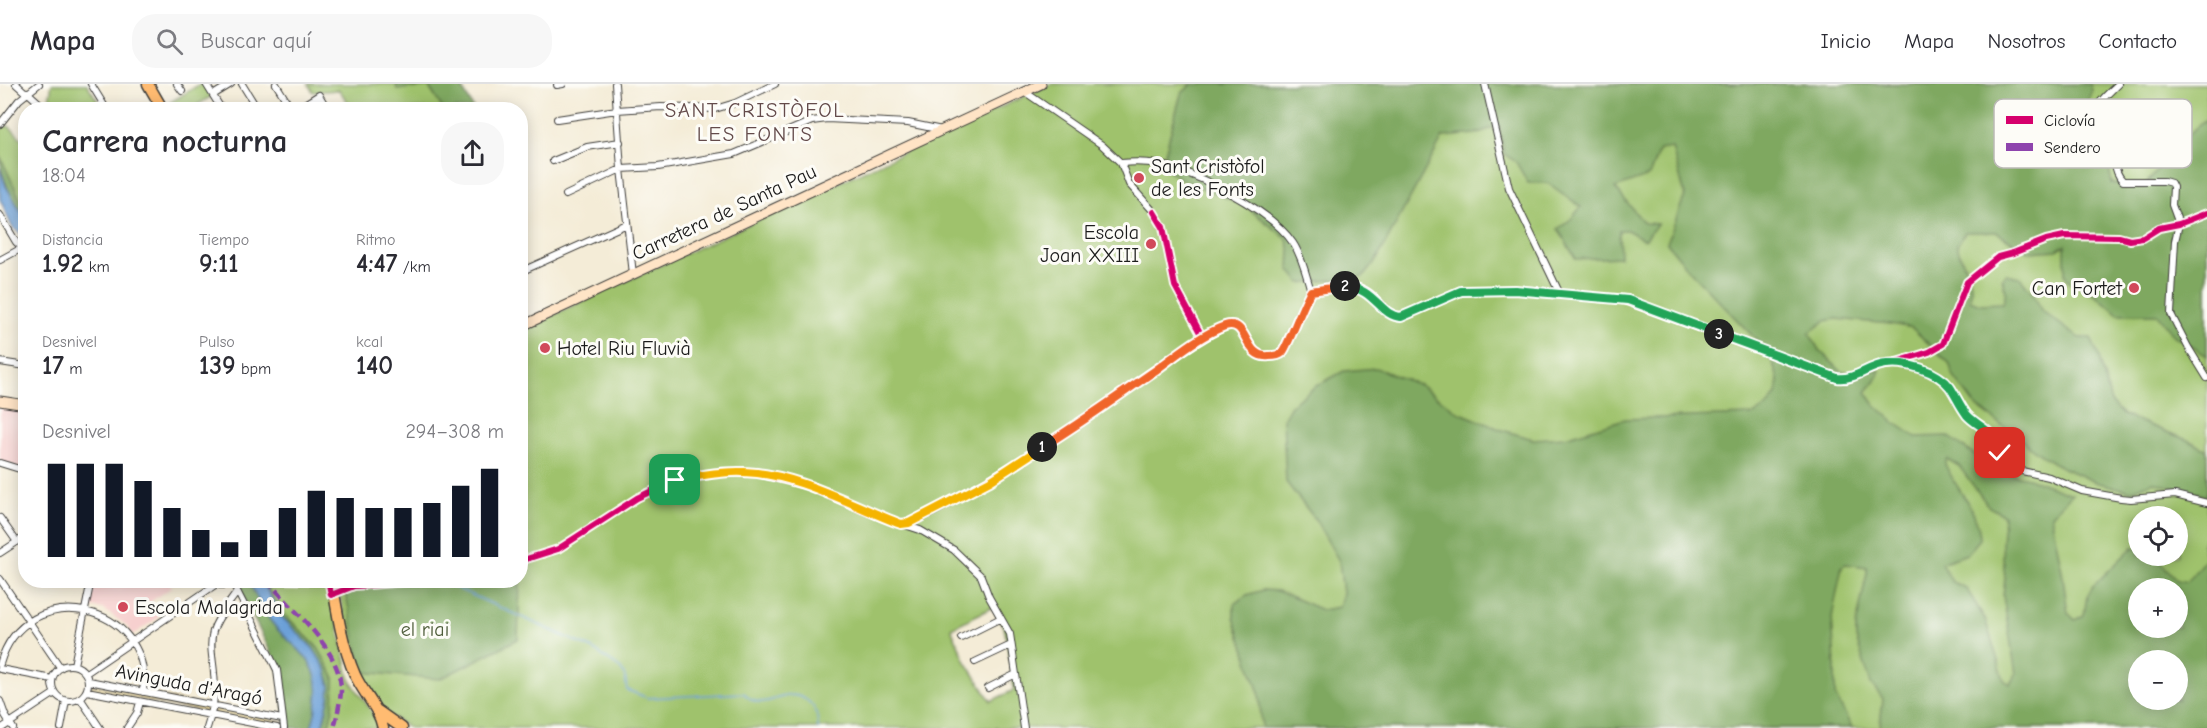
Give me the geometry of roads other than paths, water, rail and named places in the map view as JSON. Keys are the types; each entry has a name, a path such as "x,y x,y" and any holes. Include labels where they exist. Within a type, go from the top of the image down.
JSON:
{"main road":[{"path":"148,84 158,102"},
{"name":"Carretera de Santa Pau","path":"528,323 1041,84"},
{"path":"0,401 18,404"},
{"path":"333,588 350,661 360,686 376,709 385,728 391,725 400,727"},
{"path":"376,709 387,720 400,727"}],"street":[{"path":"16,84 37,102"},
{"path":"18,102 39,84"},
{"path":"91,84 102,102"},
{"path":"177,84 182,91"},
{"path":"206,84 217,102"},
{"path":"213,95 231,84"},
{"path":"242,84 253,102"},
{"path":"276,84 288,102"},
{"path":"557,85 563,84"},
{"path":"615,84 621,169 633,274"},
{"path":"557,119 617,110 661,107 715,109 735,103 775,84"},
{"path":"1485,84 1509,188 1560,294"},
{"path":"2101,99 2118,84"},
{"path":"1025,92 1102,145 1121,163 1129,184 1154,212 1163,227 1175,286 1203,339"},
{"path":"307,102 319,95 323,102"},
{"path":"0,124 18,103"},
{"path":"566,195 621,169 658,167 726,156 744,151 803,124 821,120 908,123 943,130"},
{"path":"554,161 587,147 620,142"},
{"path":"901,524 927,514 990,481 1227,325 1235,325 1242,331 1254,353 1264,357 1276,356 1282,353 1287,346 1297,317 1311,291 1293,242 1252,205 1192,175 1165,166 1136,162 1121,163"},
{"path":"2115,168 2117,176 2122,181 2164,181 2171,183 2173,187 2172,205 2179,224 2175,241 2171,314 2207,378"},
{"path":"0,215 18,240"},
{"path":"528,268 627,224"},
{"path":"0,260 18,252"},
{"path":"1311,291 1338,285 1353,286 1368,292 1394,316 1401,317 1461,291 1515,290 1628,300 1837,378 1846,379 1880,365 1893,363 1920,369 1940,377 1949,386 1968,416 1992,437 2000,453 2022,471 2049,477 2082,491 2121,498 2175,495 2207,502"},
{"path":"0,362 18,365"},
{"path":"0,463 18,469"},
{"path":"528,558 558,549 637,498 675,480 723,472 757,473 808,486 920,530 954,550 981,576 989,597 1010,634 1023,728"},
{"path":"0,518 17,542 0,553"},
{"path":"0,579 60,667"},
{"path":"74,664 89,588"},
{"path":"86,673 211,588"},
{"path":"207,728 213,705 214,676 211,648 213,633 233,588"},
{"path":"235,588 277,670 284,728"},
{"path":"0,664 11,639 29,622 54,611 85,610 110,620 124,631 132,642 141,661 143,692"},
{"path":"961,638 1001,618"},
{"path":"975,662 1011,645"},
{"path":"74,664 86,673 89,681 87,691 80,698 66,701 55,693 52,679 60,667 74,664"},
{"path":"0,669 52,679"},
{"path":"988,688 1014,675"},
{"name":"Avinguda d'Aragó","path":"89,681 282,718"},
{"name":"Avinguda d'Aragó","path":"87,691 277,728"},
{"path":"2,728 12,726 55,693"},
{"path":"80,698 100,728"},
{"path":"61,728 66,701"},
{"path":"0,702 12,726"},
{"path":"127,728 137,713 140,702"}],"water":[{"path":"0,168 6,186 18,206 18,232 12,227 0,199"},
{"path":"252,588 266,588 281,616 313,648 326,669 330,686 322,728 311,728 318,697 313,668 270,620"}],"waterway":[{"path":"456,588 593,649 621,669 627,690 648,698 744,693 752,700 759,702 792,695 809,702 814,708 818,728"}],"place":[{"name":"Sant Cristòfol de les Fonts","path":"1139,178"},
{"name":"Escola Joan XXIII","path":"1151,244"},
{"name":"Can Fortet","path":"2134,288"},
{"name":"Hotel Riu Fluvià","path":"545,348"},
{"name":"Escola Malagrida","path":"123,607"}],"district":[{"name":"SANT CRISTÒFOL LES FONTS","path":"755,122"}],"park label":[{"name":"el riai","path":"425,629"}]}
